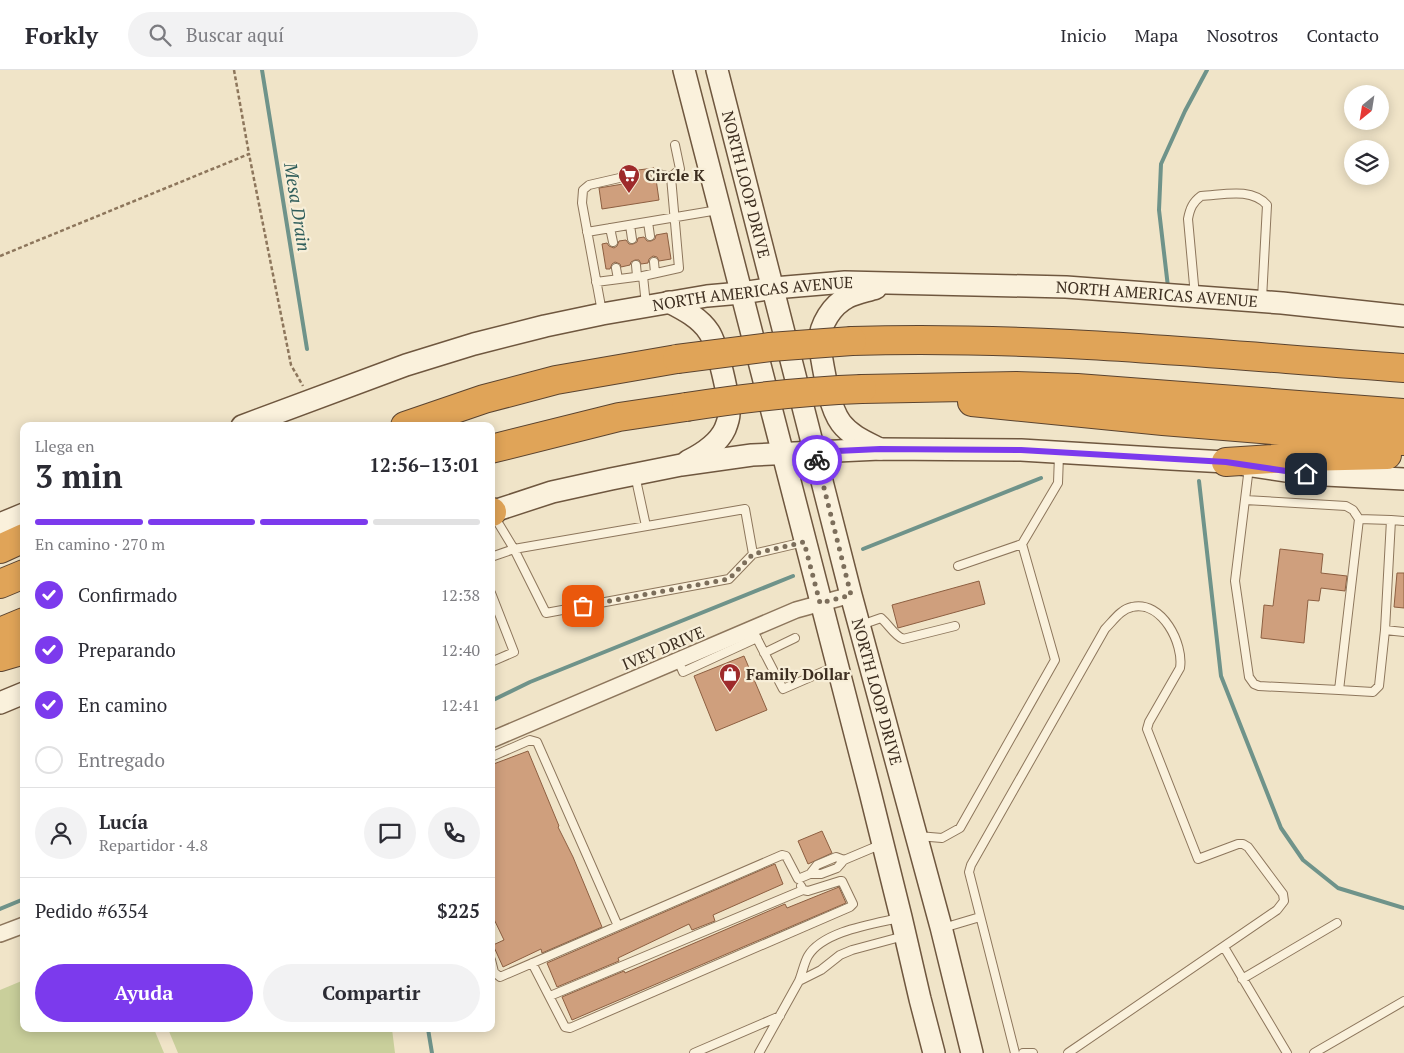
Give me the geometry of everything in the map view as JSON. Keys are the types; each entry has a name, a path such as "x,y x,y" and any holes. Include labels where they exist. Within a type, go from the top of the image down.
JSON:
{"highway":[{"path":"417,422 484,399 556,380 677,359 770,347 852,341 993,340 1149,349 1404,368"},
{"path":"495,448 619,418 753,396 862,388 912,389 1016,386 1078,388 1404,413"},
{"path":"912,389 962,401 1163,422 1404,441"},
{"path":"1238,464 1302,457 1404,455"},
{"path":"0,549 20,540"},
{"path":"0,584 20,576"},
{"path":"0,632 20,624"},
{"path":"0,657 20,651"}],"main road":[{"name":"NORTH LOOP DRIVE","path":"684,70 934,1053"},
{"name":"NORTH LOOP DRIVE","path":"717,70 859,626 941,929 972,1053"},
{"name":"NORTH AMERICAS AVENUE","path":"252,422 406,365 474,344 602,314 707,296 774,288 845,282 1058,287 1272,302 1404,316"},
{"path":"880,449 858,438 842,425 831,400 819,335 824,322 837,304 854,295 890,283"},
{"path":"669,302 683,309 700,322 709,332 715,344 729,413 724,430 719,438 707,450 681,465"},
{"name":"NORTH AMERICAS AVENUE","path":"1272,302 1327,302 1404,306"},
{"path":"495,511 552,492 681,465 752,455 880,449 956,449 1059,453 1238,464 1306,474 1404,479"},
{"path":"0,524 20,516"},
{"path":"0,703 20,695"},
{"path":"882,844 916,836"}],"street":[{"name":"IVEY DRIVE","path":"495,738 678,660 755,633 796,610 851,595"},
{"path":"0,934 20,926"}],"lane":[{"path":"596,282 679,268 672,177 680,169 675,145"},
{"path":"655,174 672,177"},
{"path":"602,314 582,203 583,190 589,184 628,176"},
{"path":"1195,296 1188,219 1190,208 1202,196 1249,194 1260,198 1267,205 1272,302"},
{"path":"587,232 720,210"},
{"path":"648,222 650,236"},
{"path":"630,225 632,239"},
{"path":"610,228 613,242"},
{"path":"654,262 655,273"},
{"path":"636,264 646,306"},
{"path":"616,268 618,279"},
{"path":"958,566 1022,544 1058,483 1059,453"},
{"path":"1238,464 1246,500 1235,581 1249,677 1254,684 1259,686 1373,692 1379,686 1385,630 1391,520"},
{"path":"634,474 646,526"},
{"path":"1246,500 1346,506 1353,510 1359,519 1339,690"},
{"path":"495,556 514,549 745,509 753,554"},
{"path":"495,517 514,549 546,613 729,579 753,554 804,542"},
{"path":"1359,519 1404,521"},
{"path":"916,836 942,838 960,828 1055,660 1022,544"},
{"path":"495,603 514,652 495,660"},
{"path":"1015,1053 969,872 971,865 1105,629 1130,607 1140,606 1153,611 1168,623 1180,650 1182,660 1180,668 1149,722 1147,729 1198,859 1238,844 1243,844 1248,847 1283,894 1284,900 1277,910 1068,1053"},
{"path":"859,626 881,618 897,637 903,639 955,626"},
{"path":"1385,630 1404,632"},
{"path":"755,633 783,689 836,666"},
{"path":"764,653 795,638"},
{"path":"495,755 530,740 537,742 618,926"},
{"path":"798,879 810,874 817,865 836,857 844,860 882,844"},
{"path":"495,973 500,977 782,855 786,856 803,890"},
{"path":"532,962 565,1027 570,1028 841,911 853,904 842,881 808,891 803,890 550,996"},
{"path":"941,929 980,917"},
{"path":"1242,979 1337,923"},
{"path":"759,1053 799,981 808,956 819,945 833,936 903,927"},
{"path":"799,981 821,970 840,956 903,927"},
{"path":"1224,947 1287,1053"},
{"path":"1314,1053 1404,1001"},
{"path":"694,1053 780,1016"},
{"path":"1023,1053 1033,1053"}],"path":[{"path":"234,70 291,366 310,400"},
{"path":"0,256 249,154"}],"green space":[{"path":"20,982 20,1032 155,1032 164,1053 0,1053 0,990"},
{"path":"169,1032 392,1032 395,1053 178,1053"}],"building":[{"name":"Circle K","path":"654,168 651,169 650,174 651,177 656,179 659,200 602,209 599,188 629,183 633,177 630,171"},
{"name":"Circle K","path":"667,233 671,259 659,261 657,257 653,256 649,259 648,263 641,264 639,260 635,260 630,265 621,267 620,264 615,262 610,269 606,269 602,244 607,243 614,248 619,241 626,240 629,244 633,244 637,242 638,238 644,237 647,241 651,241 655,239 656,235"},
{"path":"1280,549 1323,554 1321,573 1347,576 1345,591 1321,588 1319,601 1308,600 1304,643 1261,638 1264,605 1273,606"},
{"path":"1397,573 1404,573 1404,608 1394,607"},
{"path":"979,581 985,604 898,628 892,605"},
{"name":"Family Dollar","path":"744,656 767,710 716,731 694,676"},
{"path":"528,751 558,827 573,857 602,927 542,953 541,949 503,967 495,949 495,944 504,940 495,921 495,763"},
{"path":"822,831 832,853 808,864 798,841"},
{"path":"775,864 783,884 713,915 715,921 692,930 689,924 618,958 619,961 557,987 547,963"},
{"path":"839,887 846,903 572,1020 562,997 624,971 625,973 785,904 787,908"}],"waterway":[{"name":"Mesa Drain","path":"262,70 307,349"},
{"path":"1168,287 1159,210 1161,164 1185,111 1207,70"},
{"path":"863,549 1041,478"},
{"path":"1199,481 1221,676 1281,828 1303,860 1338,888 1404,908"},
{"path":"495,699 530,682 793,576"},
{"path":"0,909 20,901"},
{"name":"Mesa Drain","path":"428,1032 432,1053"}],"way so far":[{"path":"583,606 729,579 753,554 804,542 820,603 851,595 817,460"}],"place":[{"name":"Circle K","path":"629,194"},
{"name":"Family Dollar","path":"730,693"}],"route":[{"path":"817,460 815,452 880,449 1021,450 1226,462 1306,474"}]}
